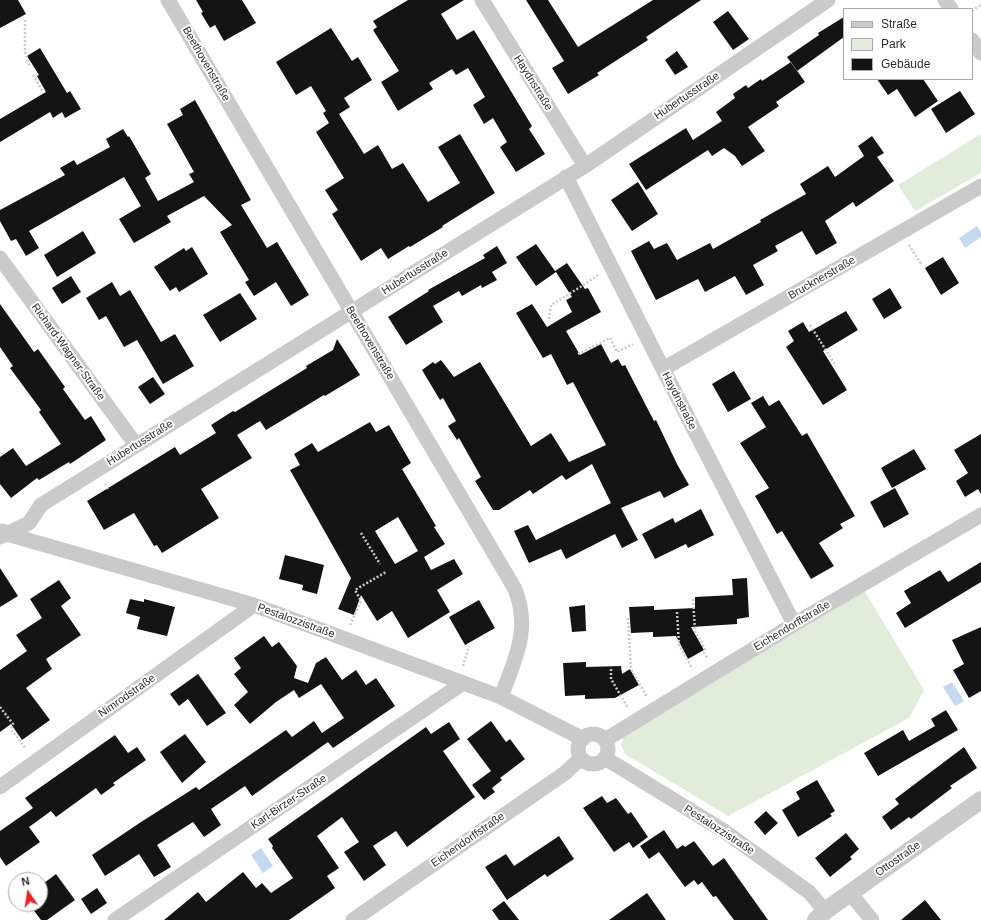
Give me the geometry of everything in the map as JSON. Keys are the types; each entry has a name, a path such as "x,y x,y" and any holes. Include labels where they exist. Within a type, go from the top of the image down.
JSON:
{"street":[{"name":"Beethovenstraße","path":"168,0 511,583 519,600 522,617 520,644 501,697"},
{"name":"Haydnstraße","path":"482,0 585,166"},
{"name":"Hubertusstraße","path":"2,533 29,522 41,504 585,166 828,0"},
{"path":"973,41 981,53"},
{"name":"Haydnstraße","path":"566,177 794,624"},
{"name":"Brucknerstraße","path":"663,369 981,186"},
{"name":"Richard-Wagner-Straße","path":"0,258 136,445"},
{"name":"Eichendorffstraße","path":"605,740 794,624 981,514"},
{"name":"Pestalozzistraße","path":"2,533 254,605 344,638 462,677 583,739"},
{"name":"Nimrodstraße","path":"0,787 254,605"},
{"name":"Karl-Birzer-Straße","path":"115,920 462,677"},
{"path":"590,734 598,735 605,740 608,746 606,758 598,763 589,763 581,758 579,745 583,739 590,734"},
{"name":"Eichendorffstraße","path":"352,920 565,773 581,758"},
{"name":"Pestalozzistraße","path":"606,758 724,831 809,892 820,916"},
{"name":"Ottostraße","path":"820,916 981,800"},
{"path":"850,893 872,920"}],"path":[{"path":"25,20 25,52 30,67"},
{"path":"33,75 43,92"},
{"path":"908,242 922,265"},
{"path":"549,319 550,305 582,286"},
{"path":"810,325 836,366"},
{"path":"578,354 610,338 617,352 647,338"},
{"path":"361,533 380,564"},
{"path":"344,638 361,601 355,590 386,572"},
{"path":"693,600 695,632 705,649"},
{"path":"677,612 679,645 686,658"},
{"path":"628,618 631,669 640,684"},
{"path":"462,677 469,646"},
{"path":"611,669 611,679 620,695"},
{"path":"0,707 13,724 11,729 27,751"}],"green space":[{"path":"981,134 981,173 915,211 898,185"},
{"path":"864,590 924,690 909,718 728,816 625,754 621,745 624,737"}],"water":[{"path":"977,226 981,232 981,237 965,248 959,238"},
{"path":"952,682 964,701 955,706 943,687"},
{"path":"261,848 273,866 263,873 251,855"}],"building":[{"path":"0,0 18,0 26,14 0,28"},
{"path":"196,0 242,0 256,23 224,41 215,25 210,28 201,13 203,12"},
{"path":"408,0 464,0 441,14 457,40 474,30 532,126 529,129 545,154 516,172 500,147 507,142 493,118 484,124 473,105 485,97 468,68 456,75 452,69 429,83 433,89 398,111 381,82 399,71 373,30 377,27 373,21"},
{"path":"526,0 548,0 578,47 653,0 701,0 646,37 648,40 597,73 599,75 568,94 552,68 564,61"},
{"path":"728,11 749,39 733,50 713,22"},
{"path":"843,18 843,38 797,71 787,57 819,35 818,33"},
{"path":"331,28 352,61 358,57 372,80 344,98 350,107 339,114 364,154 378,145 392,169 403,163 428,202 460,183 438,147 460,134 495,193 442,226 443,227 388,259 381,248 361,261 332,214 338,210 325,190 344,178 316,132 329,123 323,113 326,111 311,86 296,95 276,62"},
{"path":"40,48 67,93 70,91 81,109 65,118 62,112 53,118 50,112 0,142 0,119 46,92 37,76 39,75 27,56"},
{"path":"677,51 688,67 675,75 665,60"},
{"path":"791,62 805,82 776,102 779,106 748,127 765,151 742,166 735,156 724,148 712,156 708,150 646,190 629,164 686,128 693,140 722,121 716,112 735,98 733,94 746,85 748,88 761,79 762,81"},
{"path":"878,80 924,80 938,101 915,117 897,89 888,95"},
{"path":"960,91 975,114 946,133 931,109"},
{"path":"195,100 251,200 241,205 267,248 277,242 309,295 291,306 276,282 254,296 245,282 249,280 220,232 232,225 204,196 167,216 171,222 134,243 119,219 141,206 124,177 29,231 39,248 26,256 16,239 11,241 0,221 0,210 65,175 60,168 74,160 77,165 110,147 106,139 123,129 128,137 129,136 151,174 145,178 158,201 194,182 189,174 194,172 167,124 183,115 180,109"},
{"path":"872,136 884,153 877,157 894,181 856,207 853,202 825,221 837,243 816,255 802,231 775,246 778,251 753,265 764,285 746,295 735,276 705,292 698,279 656,300 631,251 649,241 654,249 667,243 677,260 710,243 713,249 806,194 800,184 828,166 835,177 864,156 858,146"},
{"path":"638,182 658,214 632,231 611,200"},
{"path":"83,231 96,253 57,277 44,255"},
{"path":"536,244 555,271 567,263 585,289 588,288 601,312 566,331 580,355 601,344 611,363 618,359 622,366 625,365 654,421 656,420 689,485 664,498 660,491 621,508 638,540 622,548 615,534 566,559 561,549 529,563 514,531 528,525 536,540 611,503 592,464 566,480 562,475 533,494 530,490 499,510 493,510 475,481 481,477 459,438 457,440 448,426 456,421 443,398 440,400 422,370 433,362 435,364 441,360 454,377 480,362 531,446 551,433 569,462 606,445 573,382 567,385 551,354 543,358 516,313 532,304 547,327 572,312 566,300 572,297 556,272 536,286 516,257"},
{"path":"497,246 507,263 492,272 497,280 482,288 481,285 462,296 459,291 433,306 443,322 406,345 388,317 429,291 428,290 485,258 483,255"},
{"path":"192,247 208,274 179,292 176,287 170,291 154,267 184,248 186,251"},
{"path":"943,257 959,283 941,295 925,268"},
{"path":"71,276 81,292 62,304 52,288"},
{"path":"112,282 120,296 130,290 161,342 175,334 194,366 163,384 137,340 124,347 106,316 99,320 86,298"},
{"path":"890,288 902,308 884,319 872,299"},
{"path":"240,293 257,319 220,342 203,315"},
{"path":"0,304 34,352 38,349 65,387 63,389 85,420 91,416 106,440 70,464 69,462 39,480 37,478 11,498 0,484 0,457 13,448 26,466 61,444 39,412 41,410 10,368 13,366 0,347"},
{"path":"846,311 858,330 823,351 847,390 823,405 786,347 794,341 788,331 803,322 809,332"},
{"path":"337,339 360,375 266,430 260,421 237,435 252,458 201,489 219,518 162,553 157,545 154,546 134,513 104,530 87,501 175,447 180,455 216,433 211,425 307,368 306,366 333,350"},
{"path":"734,371 751,399 728,412 712,384"},
{"path":"153,377 165,394 150,404 138,387"},
{"path":"763,396 769,406 779,400 802,436 807,433 855,516 840,524 843,528 819,543 834,566 811,579 782,531 777,534 755,496 769,488 740,443 766,427 751,403"},
{"path":"370,422 376,432 389,425 411,463 402,469 445,544 424,557 431,570 454,559 463,574 437,590 450,612 408,638 392,611 377,621 361,595 354,615 338,609 351,578 290,470 300,465 294,454 312,443 318,452","holes":["398,517 418,551 395,564 375,531"]},
{"path":"981,434 981,494 978,489 965,497 956,481 968,473 954,450"},
{"path":"914,449 926,469 892,488 881,468"},
{"path":"895,488 909,514 884,528 870,502"},
{"path":"701,509 714,535 688,548 686,544 655,559 642,534 673,518 675,523"},
{"path":"285,555 324,565 317,594 302,590 303,585 279,579"},
{"path":"981,562 981,582 905,628 896,613 911,603 904,591 940,570 948,582"},
{"path":"0,568 18,596 0,607"},
{"path":"747,578 749,617 737,619 737,624 691,627 704,650 688,659 676,636 653,637 653,632 631,633 629,607 654,606 654,610 695,608 695,597 733,595 732,579"},
{"path":"59,580 71,598 61,606 81,635 46,659 52,669 26,688 50,720 22,740 11,724 0,732 0,670 27,651 16,635 42,618 30,599"},
{"path":"130,599 144,602 144,599 175,607 167,636 137,629 140,617 126,613"},
{"path":"479,600 495,628 465,645 449,617"},
{"path":"585,605 586,631 572,632 569,607"},
{"path":"981,627 981,691 969,698 953,670 964,664 952,640"},
{"path":"264,636 272,647 279,642 297,666 294,678 308,683 316,663 326,657 342,680 356,670 366,685 376,678 395,706 333,748 328,742 252,796 245,786 211,809 221,825 204,837 193,822 157,845 171,867 154,877 139,854 105,876 92,855 141,822 196,787 199,790 286,730 292,737 314,721 322,733 344,718 321,684 299,698 294,690 276,702 250,724 234,705 248,692 234,674 241,668 234,658"},
{"path":"586,662 586,667 621,666 622,674 630,669 639,685 615,698 585,699 585,695 565,696 563,663"},
{"path":"198,674 226,713 207,726 188,699 179,706 170,694"},
{"path":"946,710 958,730 878,776 864,753 903,730 909,741 935,726 931,719"},
{"path":"491,721 506,742 510,739 525,759 500,778 502,780 492,788 495,792 484,800 472,785 491,771 467,739"},
{"path":"449,722 460,739 443,751 475,797 407,847 396,831 373,846 386,865 364,881 344,852 359,842 342,817 317,836 339,868 327,876 335,888 289,920 164,920 198,892 206,902 243,872 256,888 262,883 271,893 293,878 272,848 273,846 268,839 426,727 431,734"},
{"path":"185,734 206,762 182,783 160,752"},
{"path":"115,735 128,753 137,747 146,760 113,783 115,785 101,795 96,788 56,817 51,811 29,827 40,842 6,866 0,857 0,831 33,808 25,798"},
{"path":"964,747 977,768 950,786 952,788 911,819 909,817 891,830 882,817 899,804 895,799"},
{"path":"817,780 835,811 830,814 832,816 798,837 782,810 800,799 796,792"},
{"path":"602,796 607,803 616,798 628,814 631,812 648,837 633,848 629,842 614,852 583,808"},
{"path":"766,811 778,823 765,835 754,822"},
{"path":"664,830 677,849 683,845 685,847 694,841 713,866 724,858 768,920 734,920 716,896 713,897 702,882 698,885 694,880 685,887 659,852 649,859 640,846"},
{"path":"846,833 859,849 850,857 852,859 830,877 815,858"},
{"path":"559,836 574,859 547,877 545,874 507,900 485,867 506,854 514,866"},
{"path":"56,874 75,900 47,920 41,920 35,912 48,912 48,880"},
{"path":"97,888 107,903 91,914 81,899"},
{"path":"647,893 666,920 609,920"},
{"path":"925,900 941,920 901,920"},
{"path":"504,901 519,920 499,920 492,910"}]}
